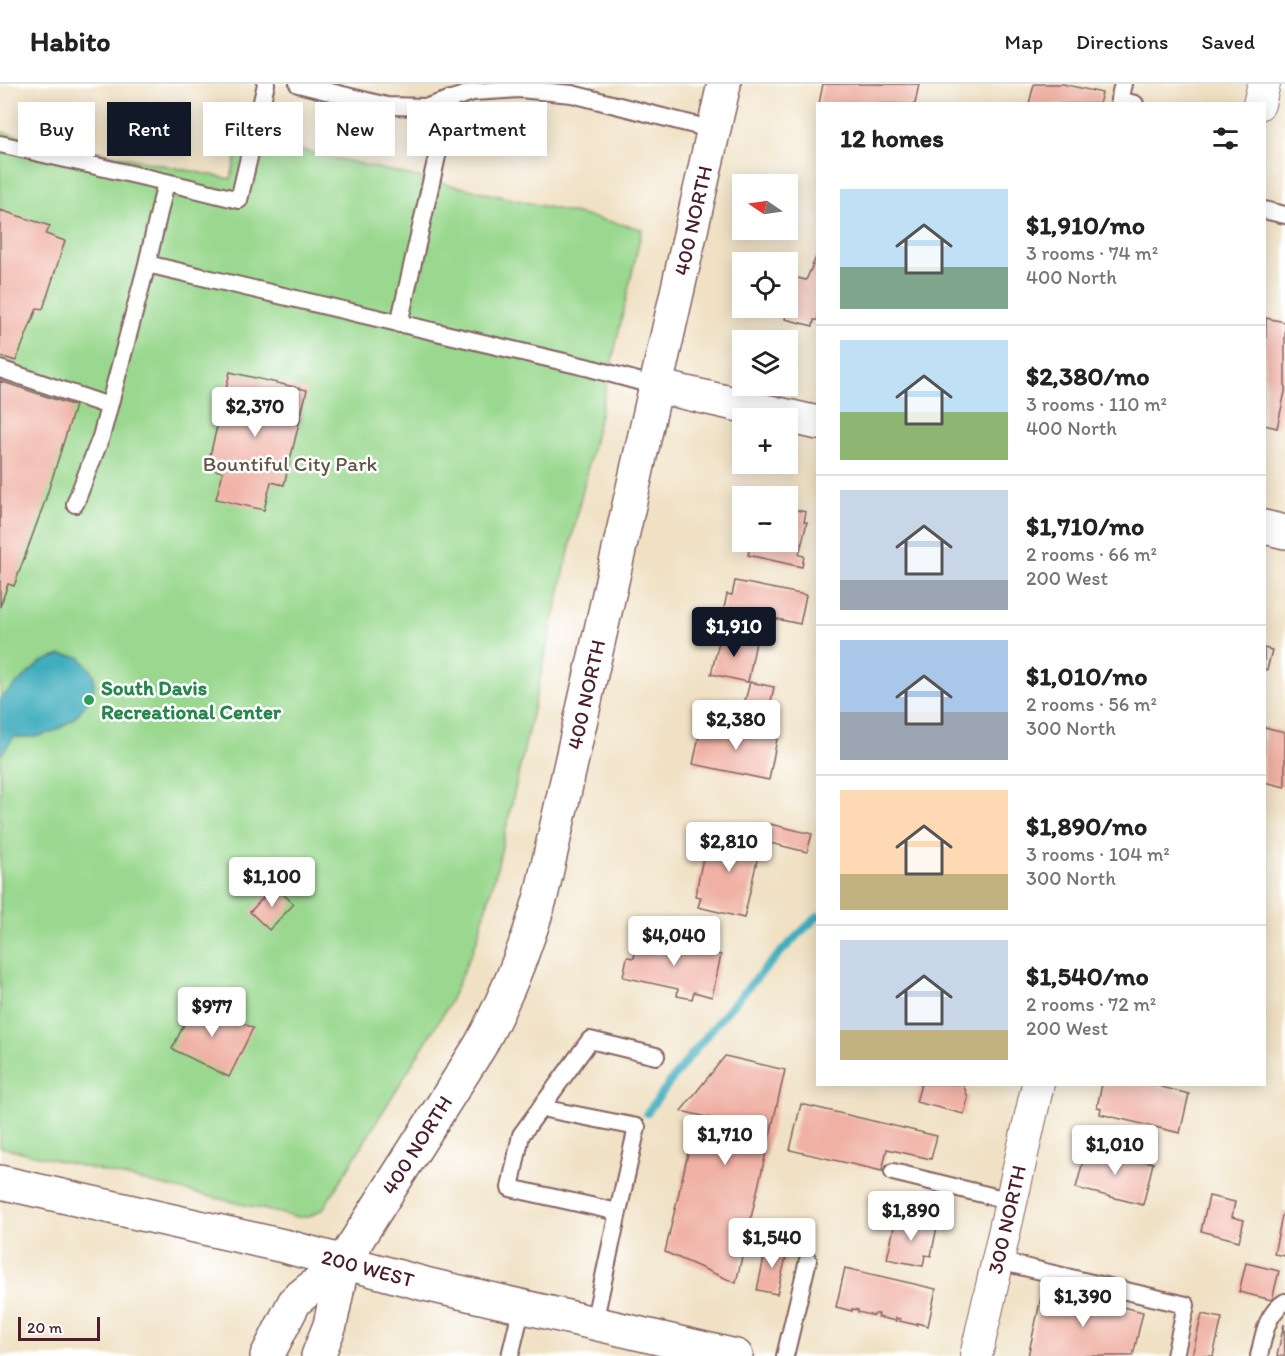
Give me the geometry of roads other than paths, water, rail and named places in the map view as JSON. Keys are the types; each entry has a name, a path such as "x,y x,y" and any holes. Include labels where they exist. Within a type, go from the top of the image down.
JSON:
{"main road":[{"name":"400 NORTH","path":"267,1356 295,1300 343,1262 480,1046 501,1006 522,957 542,896 724,84"},
{"path":"656,386 816,423"},
{"path":"1266,527 1285,532"},
{"name":"200 WEST","path":"0,1182 288,1247 522,1306 736,1356"},
{"name":"400 NORTH","path":"318,1356 330,1325 343,1262"}],"street":[{"path":"1260,102 1264,84"},
{"name":"300 NORTH","path":"976,1356 1038,1086"}],"lane":[{"path":"0,144 239,200 266,84"},
{"path":"297,84 387,106 427,107 473,92 519,90 572,94 714,130"},
{"path":"1123,84 1119,100 1127,102"},
{"path":"399,324 450,99"},
{"path":"75,504 101,437 147,264 166,182"},
{"path":"1266,210 1285,215"},
{"path":"147,264 590,368 656,386"},
{"path":"0,369 109,406"},
{"path":"618,1212 510,1188 521,1135 590,1040 657,1056"},
{"path":"541,1108 637,1128 594,1323"},
{"path":"893,1172 1011,1201"},
{"path":"785,1356 808,1260"},
{"path":"998,1261 1186,1305 1175,1356"},
{"path":"1259,1356 1272,1312 1285,1302"},
{"path":"510,1356 522,1306"}],"water":[{"path":"61,655 80,657 94,674 91,698 71,721 45,735 14,737 0,756 0,699 41,662"}],"waterway":[{"path":"647,1113 728,1010 771,962 816,918"}],"place":[{"name":"South Davis Recreational Center","path":"89,700"}],"park label":[{"name":"Bountiful City Park","path":"290,464"}]}
